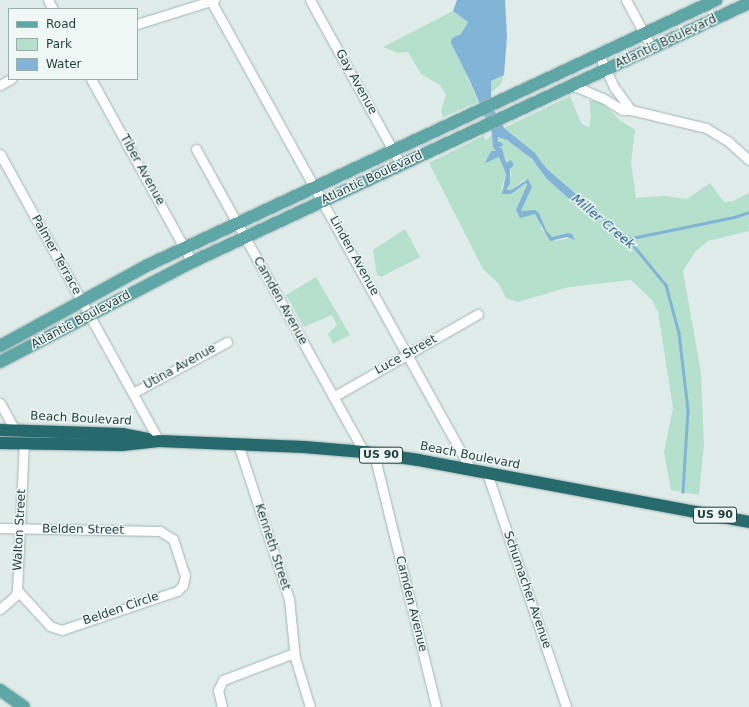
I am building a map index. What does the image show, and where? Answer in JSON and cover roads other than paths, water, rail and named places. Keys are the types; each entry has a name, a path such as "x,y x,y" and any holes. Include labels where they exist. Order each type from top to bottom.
{"highway":[{"name":"Beach Boulevard","path":"0,430 122,434 159,441"},
{"name":"Beach Boulevard","path":"0,443 122,445 159,441 238,444 369,453 471,470 749,522"}],"main road":[{"name":"Atlantic Boulevard","path":"0,346 81,300 185,248 716,0"},
{"name":"Atlantic Boulevard","path":"0,362 192,262 749,3"},
{"path":"15,430 24,443"},
{"path":"1,693 24,707"}],"street":[{"path":"138,24 213,0"},
{"name":"Linden Avenue","path":"213,0 471,470"},
{"name":"Gay Avenue","path":"310,0 401,165"},
{"path":"626,0 652,48"},
{"path":"599,55 621,97 631,110"},
{"path":"0,85 10,80"},
{"name":"Tiber Avenue","path":"92,80 192,262"},
{"path":"572,85 603,98 622,110 631,110 706,128 729,142 749,160"},
{"name":"Camden Avenue","path":"196,149 333,396 369,453 436,707"},
{"name":"Palmer Terrace","path":"0,154 159,441"},
{"name":"Luce Street","path":"333,396 478,314"},
{"name":"Utina Avenue","path":"133,393 227,342"},
{"path":"0,404 15,430"},
{"name":"Walton Street","path":"17,590 24,443"},
{"name":"Kenneth Street","path":"238,444 289,599 294,653 310,707"},
{"name":"Schumacher Avenue","path":"487,473 566,707"},
{"name":"Belden Street","path":"0,528 166,532"},
{"name":"Belden Circle","path":"17,590 50,626 62,630 177,590 183,585 185,575 173,539 166,532"},
{"path":"0,609 15,596 17,590"},
{"path":"222,707 218,696 220,684 228,676 294,653"}],"water":[{"path":"457,0 505,0 507,37 504,75 491,81 491,96 495,112 504,128 535,153 546,168 586,203 598,210 592,215 583,211 547,179 532,159 507,140 498,137 498,142 501,142 503,145 499,148 502,148 506,163 511,160 514,165 510,169 510,184 506,189 511,190 528,179 532,187 521,211 535,210 539,213 546,230 552,237 568,233 572,234 575,240 567,237 550,241 535,214 520,218 516,210 527,185 526,183 511,194 502,194 506,174 499,157 485,163 491,151 496,151 493,147 492,133 470,81 451,43 452,38 461,34 468,22 453,11"}],"waterway":[{"name":"Miller Creek","path":"595,212 629,240 666,285 679,333 688,410 683,492"},
{"path":"627,239 734,217 749,212"}]}
